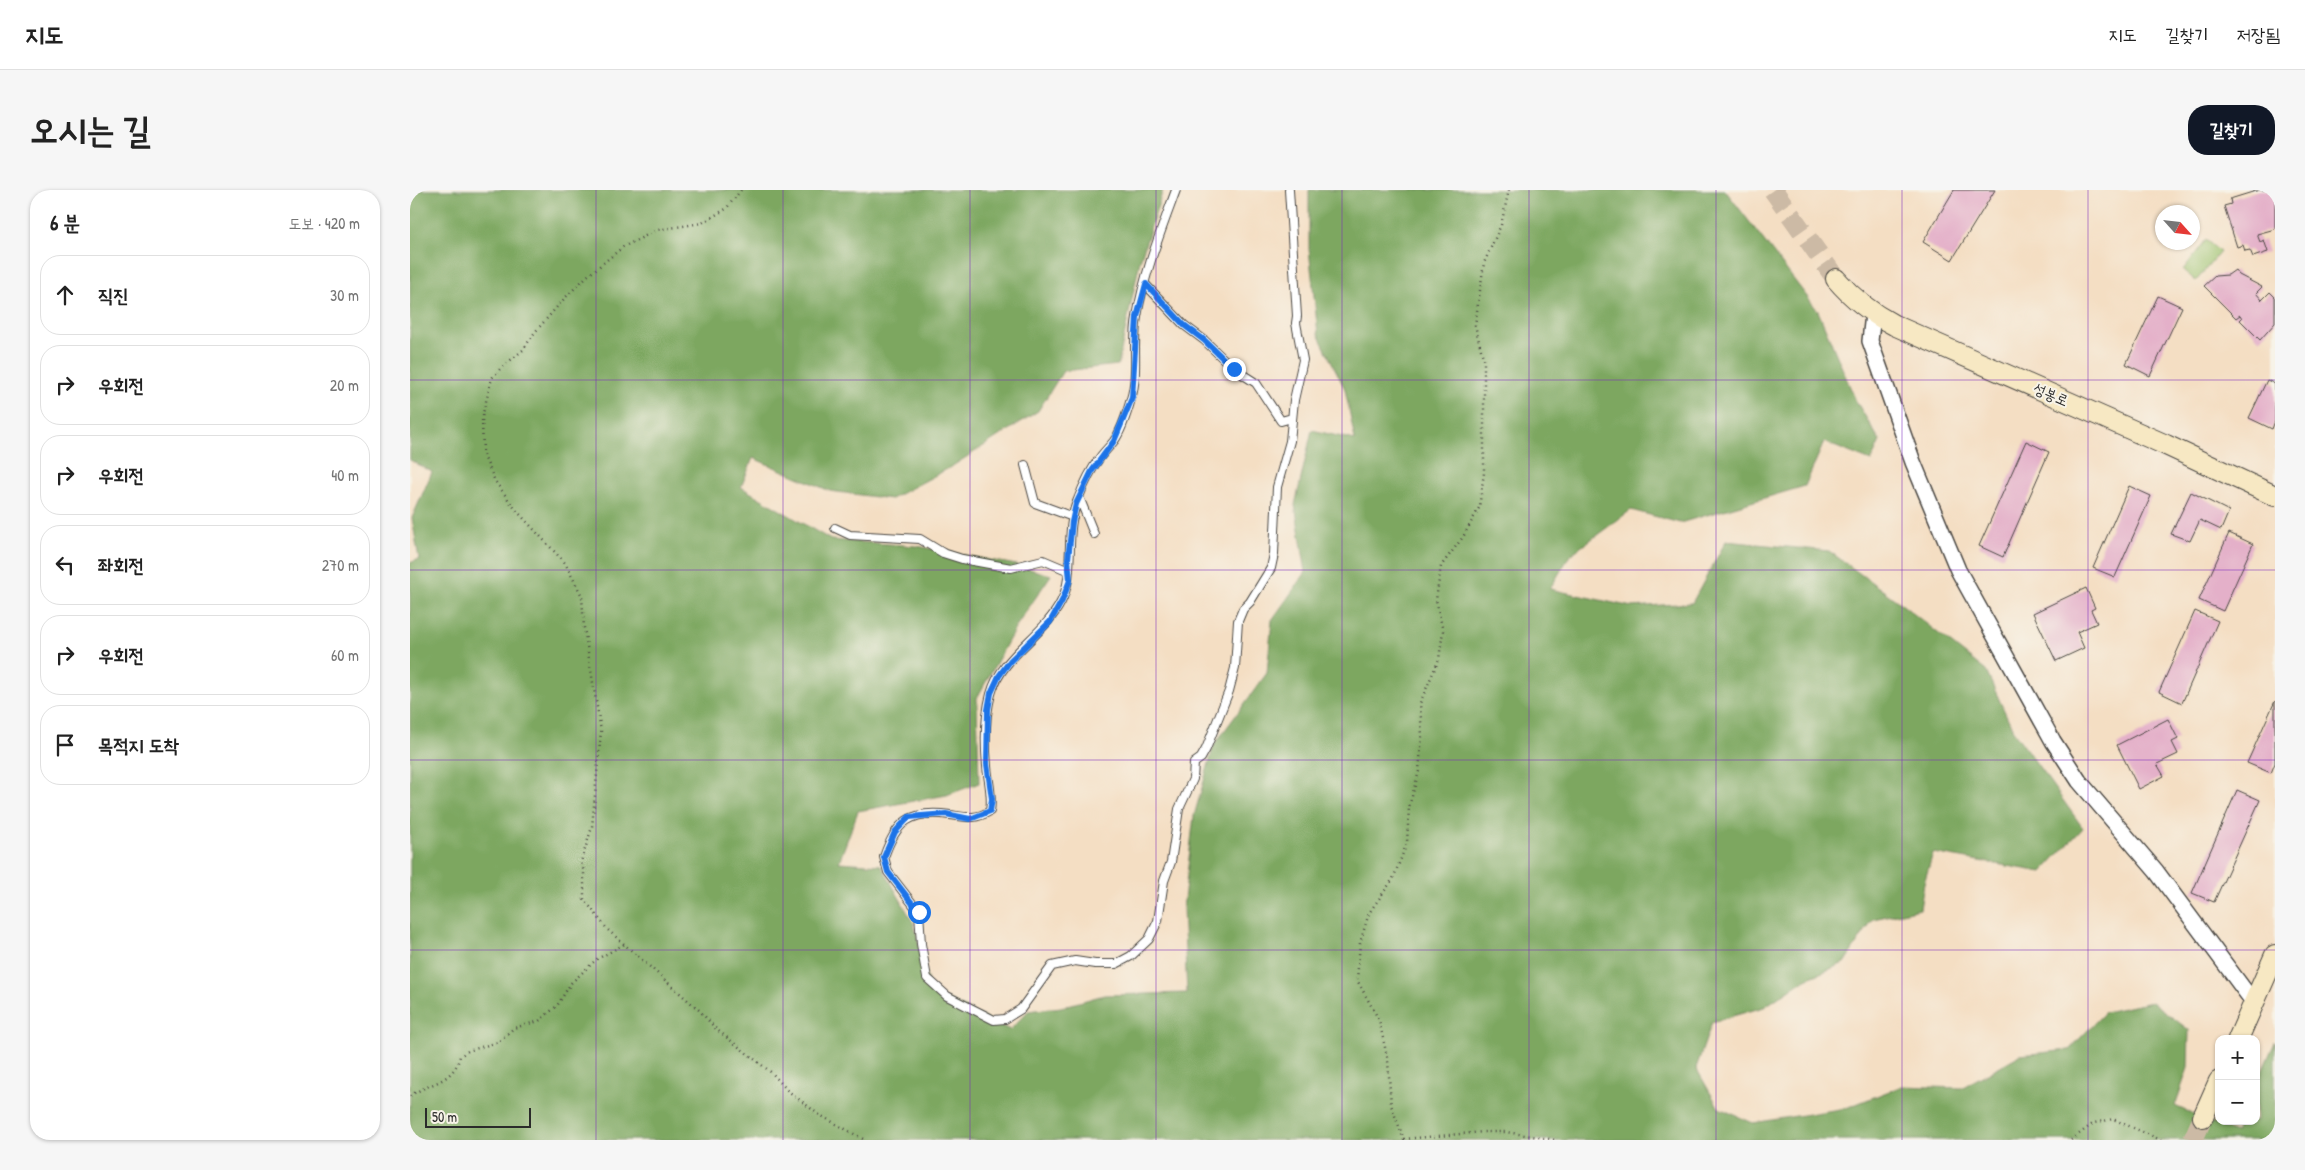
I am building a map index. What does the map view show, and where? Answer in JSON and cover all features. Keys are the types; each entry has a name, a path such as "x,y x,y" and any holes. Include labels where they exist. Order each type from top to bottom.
{"street":[{"name":"성봉로","path":"1836,279 1849,294 1874,314 1930,342 2166,444 2275,496"},
{"path":"1874,314 1870,340 1934,514 1958,570 2009,665 2052,741 2079,781 2156,871 2254,1003"},
{"path":"2240,1035 2275,955"},
{"path":"2203,1117 2215,1090"}],"lane":[{"path":"1176,190 1152,259 1137,317 1132,398 1114,441 1092,471 1079,497 1073,517 1070,580 1062,601 1050,622 1010,661 999,676 991,693 988,710 987,764 992,799 990,811 970,819 946,814 909,817 895,832 884,857 888,872 919,912 921,944 927,978 947,996 994,1020 1005,1019 1021,1009 1052,966 1075,961 1095,964 1116,964 1131,956 1154,932 1159,916 1164,882 1171,862 1179,809 1193,779 1194,763 1201,758 1213,735 1231,684 1235,668 1238,621 1243,609 1250,602 1270,568 1274,554 1277,487 1290,441 1294,400 1303,360 1296,323 1289,190"},
{"path":"1146,284 1184,325 1204,340 1234,369 1256,384 1281,421 1292,418"},
{"path":"1025,464 1035,503 1073,517"},
{"path":"1079,497 1094,534"},
{"path":"835,528 850,535 920,539 943,553 972,561 1011,568 1043,560 1069,571"}],"path":[{"path":"741,190 726,209 702,223 657,230 623,247 586,277 535,332 523,350 492,378 482,417 483,454 495,481 516,510 565,563 582,596 584,628 601,731 592,827 581,862 584,872 584,899 608,930 699,1010 716,1029 772,1074 787,1090 818,1114 865,1140"},
{"path":"1509,190 1501,225 1484,263 1475,325 1484,362 1484,473 1478,508 1463,537 1441,566 1436,600 1443,631 1439,659 1420,703 1422,736 1419,771 1408,808 1407,842 1393,879 1369,913 1360,943 1357,980 1379,1020 1388,1061 1391,1105 1404,1139 1483,1132 1506,1132 1557,1140"},
{"path":"410,1096 442,1081 457,1066 460,1056 468,1050 498,1042 514,1028 539,1021 557,1006 571,983 597,960 625,944"},
{"path":"2071,1140 2094,1123 2112,1119 2161,1140"}],"green space":[{"path":"410,190 1163,190 1140,261 1118,365 1063,371 1038,411 951,467 891,499 830,491 753,458 741,487 831,540 917,546 1016,565 1051,575 1017,625 977,698 979,783 947,795 858,811 839,862 881,865 914,924 930,991 1010,1030 1028,1011 1061,1007 1104,995 1187,993 1183,908 1194,816 1214,745 1267,673 1272,620 1306,572 1295,505 1312,430 1355,440 1345,389 1318,334 1309,249 1309,190 1725,190 1818,311 1856,401 1880,441 1871,461 1824,442 1805,486 1680,523 1631,510 1570,555 1550,589 1632,607 1692,603 1726,541 1829,551 1900,603 1986,671 2014,732 2083,828 2042,872 1933,853 1924,883 1920,909 1873,919 1844,963 1804,980 1764,1007 1712,1022 1696,1068 1719,1108 1753,1123 1846,1108 1902,1086 1961,1088 2020,1055 2069,1050 2105,1012 2152,1002 2189,1030 2188,1068 2175,1106 2235,1133 2238,1125 2260,1125 2260,1076 2275,1042 2275,1140 410,1140 410,563 419,559 412,518 432,472 410,460"},
{"path":"2206,240 2220,252 2196,281 2183,270"}],"building":[{"path":"1954,190 1995,190 1952,260 1923,242"},
{"path":"2259,190 2272,190 2273,194 2275,193 2275,229 2257,234 2260,242 2264,240 2268,252 2253,257 2250,250 2245,251 2243,245 2237,247 2224,206 2231,204 2230,199"},
{"path":"2235,270 2239,275 2262,287 2256,293 2262,300 2270,292 2275,297 2275,323 2260,340 2240,320 2242,318 2240,315 2236,318 2204,286 2215,276 2228,275"},
{"path":"2158,296 2182,307 2150,376 2126,364"},
{"path":"2267,380 2275,384 2275,421 2272,429 2249,418"},
{"path":"2026,441 2049,452 2003,557 1979,546"},
{"path":"2129,486 2151,496 2115,577 2093,568"},
{"path":"2191,492 2229,511 2221,530 2200,520 2190,541 2171,534"},
{"path":"2229,533 2253,544 2223,611 2199,600"},
{"path":"2086,588 2095,608 2091,610 2097,623 2077,632 2084,648 2056,661 2033,613"},
{"path":"2195,611 2218,621 2182,703 2159,692"},
{"path":"2275,701 2275,763 2271,773 2247,763"},
{"path":"2168,719 2178,739 2172,742 2178,754 2157,764 2164,776 2139,789 2117,745"},
{"path":"2237,790 2260,800 2214,902 2192,893"}],"tunnel":[{"path":"1773,190 1836,279"},
{"path":"2193,1140 2203,1117"}],"route":[{"path":"919,912 888,872 884,857 887,847 895,832 909,817 946,814 970,819 990,811 992,799 987,764 988,710 991,693 999,676 1010,661 1050,622 1062,601 1070,580 1068,559 1076,504 1083,487 1101,456 1114,441 1132,398 1137,317 1146,284 1184,325 1204,340 1234,369"}]}
